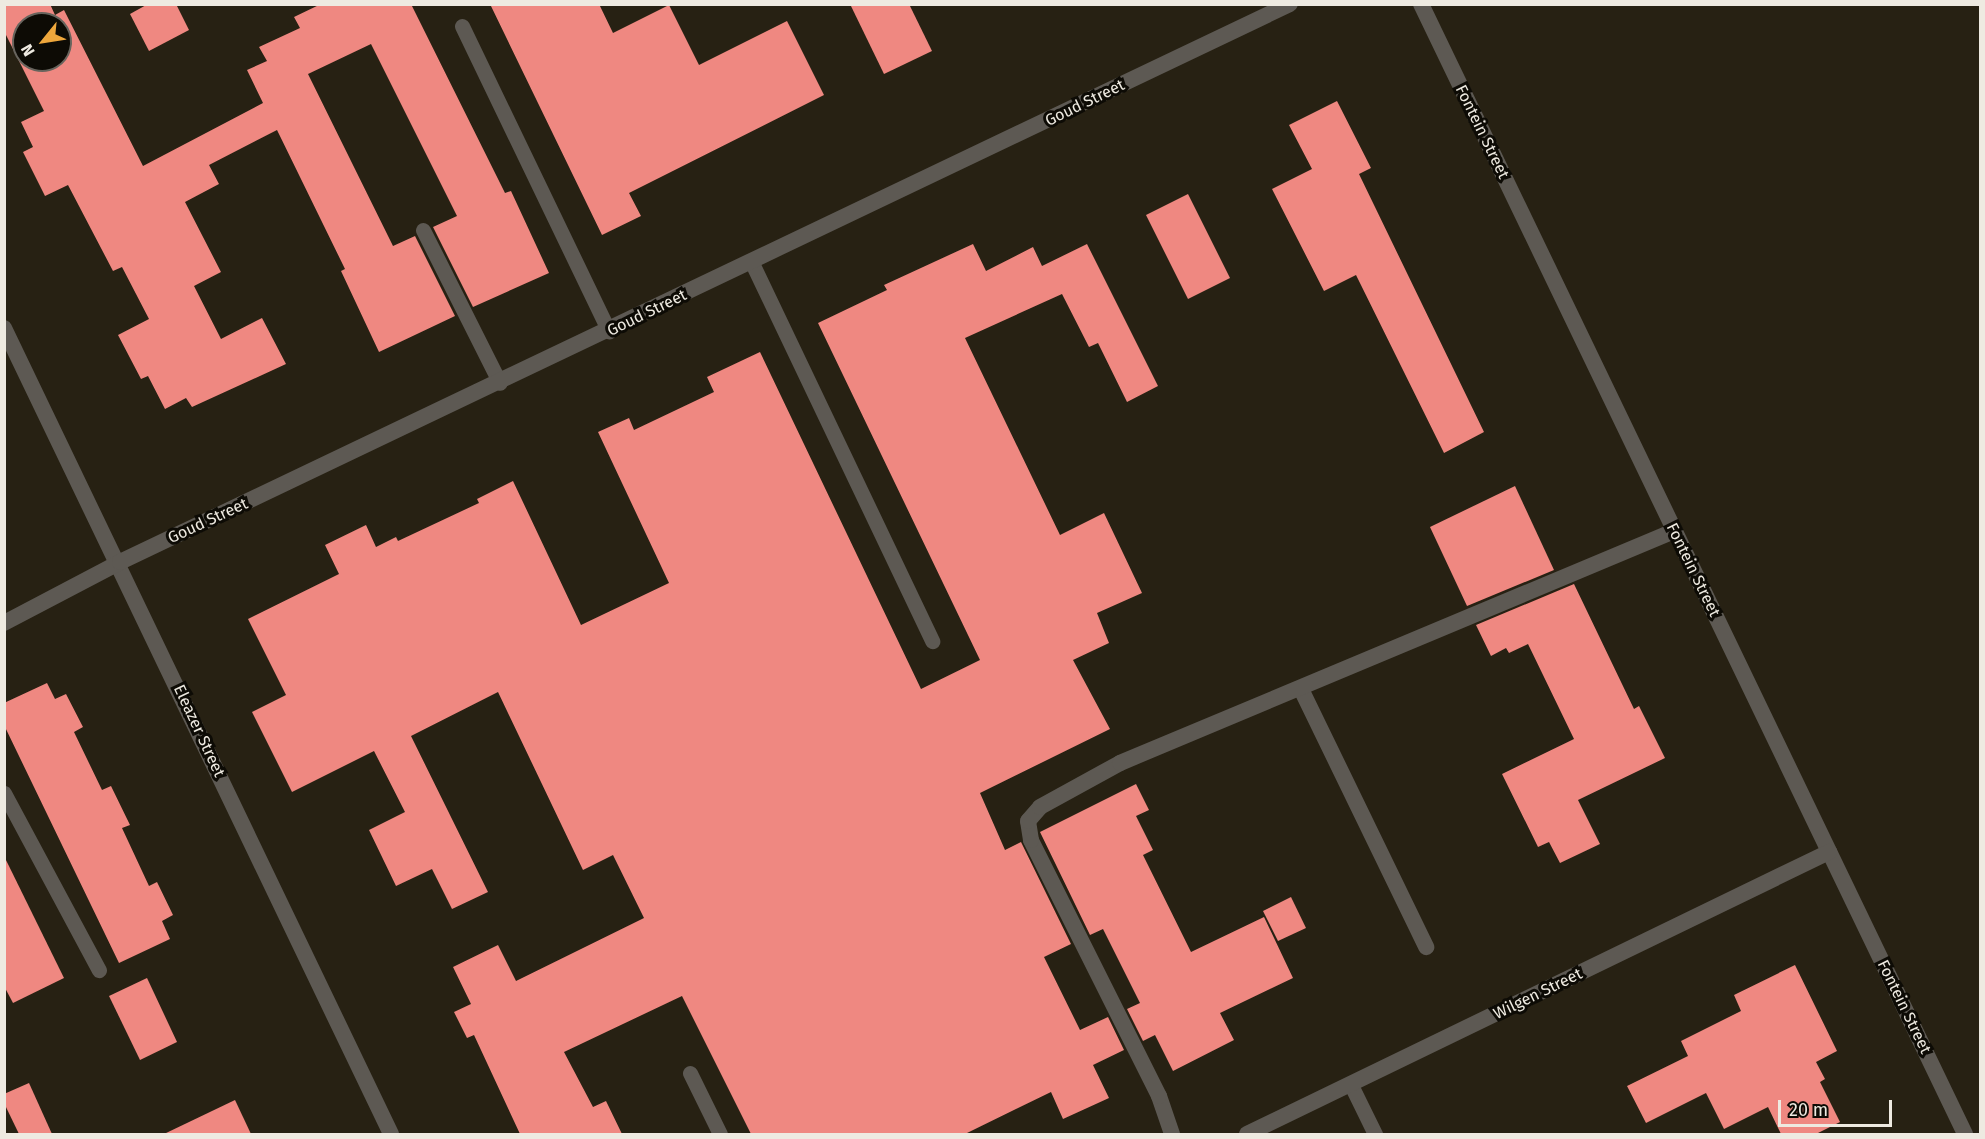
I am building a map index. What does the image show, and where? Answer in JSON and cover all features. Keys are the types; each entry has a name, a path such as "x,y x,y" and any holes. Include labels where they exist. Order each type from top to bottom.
{"street":[{"name":"Goud Street","path":"4,623 120,562 752,263 1290,4"},
{"name":"Fontein Street","path":"1421,4 1965,1134"},
{"name":"Eleazer Street","path":"4,328 120,562 391,1134"},
{"path":"1172,1134 1159,1096 1031,840 1028,821 1040,807 1120,763 1674,531"},
{"path":"1301,689 1426,947"},
{"name":"Wilgen Street","path":"1247,1134 1829,852"}],"lane":[{"path":"462,26 609,331"},
{"path":"423,230 500,383"},
{"path":"752,263 932,641"},
{"path":"4,794 99,970"},
{"path":"690,1073 720,1134"},
{"path":"1351,1085 1375,1134"}],"building":[{"path":"4,4 50,4 54,12 12,12 12,47 4,31"},
{"path":"148,4 176,4 189,30 149,51 130,14"},
{"path":"321,4 411,4 505,193 511,191 549,273 473,307 433,227 457,216 371,44 308,74 393,246 415,236 455,316 379,352 341,271 345,269 277,130 209,165 219,184 185,202 221,272 194,286 221,339 262,318 286,364 192,407 186,398 165,409 148,376 141,379 118,335 149,319 122,267 113,271 68,185 45,196 23,152 33,147 21,122 44,111 24,72 72,72 72,26 143,166 263,103 247,70 267,61 259,47 300,28 294,17"},
{"path":"490,4 599,4 613,33 669,5 699,65 787,21 824,95 629,193 641,216 602,235"},
{"path":"850,4 909,4 932,51 884,74"},
{"path":"1337,101 1371,168 1359,174 1484,432 1444,453 1356,275 1324,291 1272,189 1312,169 1289,125"},
{"path":"1188,194 1230,278 1188,299 1146,215"},
{"path":"973,244 986,271 1033,247 1042,266 1087,244 1158,386 1127,402 1098,343 1089,347 1062,294 965,338 1060,535 1104,513 1142,593 1097,613 1109,643 1073,660 1110,729 980,793 1005,850 1021,842 1071,944 1044,957 1080,1030 1108,1017 1124,1050 1093,1065 1109,1098 1063,1119 1051,1092 965,1134 751,1134 682,996 564,1052 593,1107 606,1101 622,1134 520,1134 474,1035 467,1038 454,1012 471,1004 453,967 498,945 516,981 644,918 613,855 583,870 498,692 411,736 488,892 452,909 432,869 396,886 369,830 405,812 374,751 292,792 252,712 286,695 248,619 339,574 325,545 366,525 376,547 396,537 398,541 479,503 477,499 513,481 581,625 669,583 598,432 629,418 634,430 714,392 707,377 760,352 921,689 980,660 818,323 887,290 884,285"},
{"path":"1515,486 1554,570 1467,606 1430,527"},
{"path":"1574,584 1634,709 1639,706 1665,758 1578,800 1600,844 1560,863 1549,842 1538,847 1502,774 1574,739 1528,644 1509,653 1506,648 1491,656 1476,625"},
{"path":"47,683 55,699 66,694 83,727 74,732 102,790 111,786 130,825 122,828 149,886 157,882 173,915 162,921 170,939 119,963 4,725 4,703"},
{"path":"1136,784 1149,810 1136,816 1153,850 1143,855 1191,952 1264,917 1293,978 1220,1013 1234,1040 1173,1071 1155,1035 1143,1041 1127,1009 1140,1003 1103,929 1090,935 1040,832"},
{"path":"4,856 64,978 13,1003 4,986"},
{"path":"1291,897 1306,928 1278,941 1263,911"},
{"path":"1795,965 1837,1051 1816,1062 1825,1079 1820,1082 1840,1122 1816,1134 1781,1134 1768,1107 1724,1129 1706,1093 1646,1123 1627,1086 1688,1056 1681,1041 1741,1011 1734,995"},
{"path":"147,978 177,1042 140,1060 109,996"},
{"path":"29,1083 52,1134 19,1134 4,1103 4,1094"},
{"path":"235,1100 251,1134 164,1134"}]}
